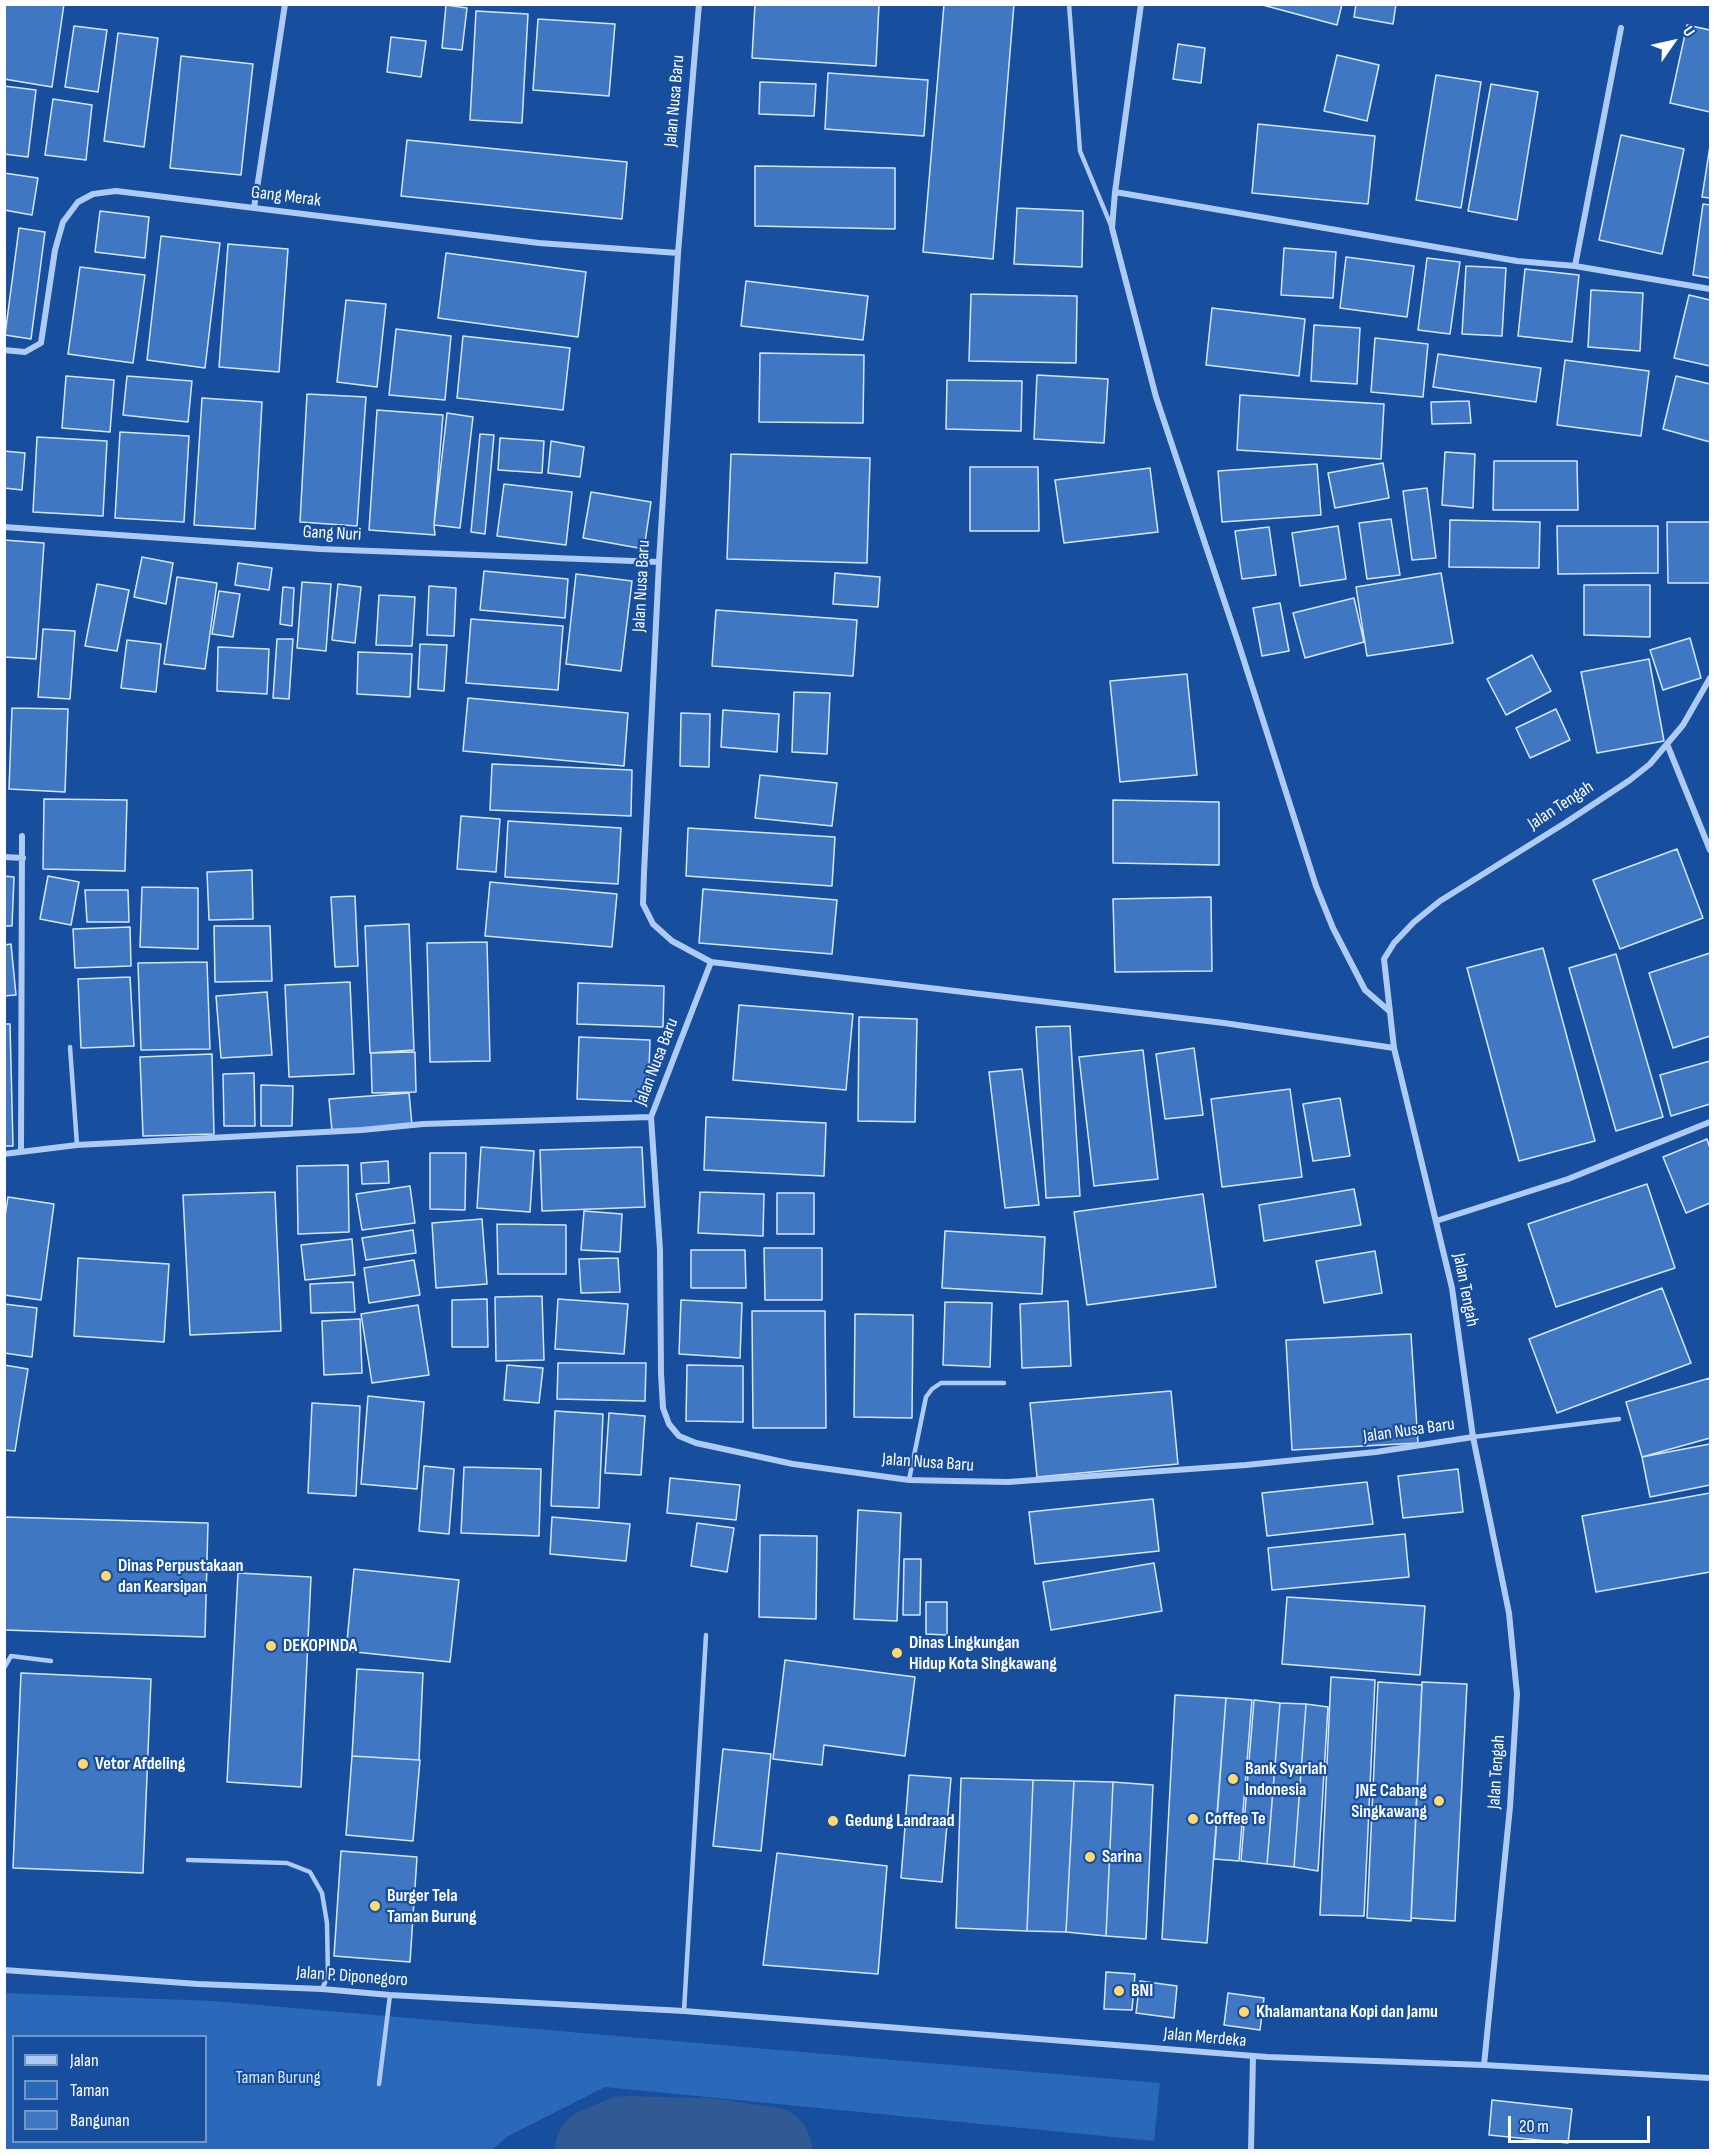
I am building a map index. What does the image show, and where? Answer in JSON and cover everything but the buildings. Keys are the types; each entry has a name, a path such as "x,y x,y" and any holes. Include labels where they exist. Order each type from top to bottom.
{"street":[{"path":"254,208 285,4"},
{"name":"Jalan Nusa Baru","path":"699,4 678,253 658,562 644,904 653,924 672,941 711,962 651,1117 660,1250 663,1408 669,1425 679,1436 696,1443 793,1464 909,1480 1008,1482 1246,1465 1376,1452 1473,1437"},
{"path":"1142,4 1115,192 1112,228 1156,397 1316,886 1337,937 1365,990 1388,1010"},
{"path":"1575,266 1621,28"},
{"name":"Gang Merak","path":"4,350 25,352 41,343 55,250 63,222 78,202 93,194 116,191 539,243 678,253"},
{"path":"1115,192 1517,261 1575,266 1710,289"},
{"name":"Gang Nuri","path":"4,527 320,549 658,562"},
{"name":"Jalan Tengah","path":"1485,2065 1510,1807 1517,1694 1509,1613 1473,1437 1452,1288 1394,1047 1384,960 1394,943 1414,922 1463,886 1630,780 1650,764 1683,725 1710,678"},
{"path":"1667,744 1710,850"},
{"path":"21,1152 22,836"},
{"path":"4,857 22,858"},
{"path":"711,962 1224,1023 1394,1047"},
{"path":"4,1154 77,1145 362,1130 423,1124 651,1117"},
{"path":"1436,1221 1568,1179 1710,1122"},
{"name":"Jalan P. Diponegoro","path":"4,1970 198,1984 322,1989 390,1995 698,2012"},
{"name":"Jalan Merdeka","path":"698,2012 1253,2056 1485,2065 1710,2078"},
{"path":"1251,2151 1253,2056"}],"lane":[{"path":"1069,4 1080,151 1112,228"},
{"path":"70,1047 77,1145"},
{"path":"909,1480 926,1397 932,1389 941,1383 1004,1383"},
{"path":"1473,1437 1619,1419"},
{"path":"684,2011 706,1635"},
{"path":"4,1668 11,1656 51,1661"},
{"path":"188,1860 287,1863 310,1872 322,1893 327,1923 328,1976 322,1989"},
{"path":"379,2084 390,1995"}],"green space":[{"name":"Taman Burung","path":"5,1993 213,2001 1160,2083 1154,2141 605,2087 508,2136 492,2150 5,2150"}],"waterway":[{"path":"598,2150 624,2139 708,2141 769,2150"}],"place":[{"name":"Dinas Perpustakaan dan Kearsipan","path":"106,1576"},
{"name":"DEKOPINDA","path":"271,1646"},
{"name":"Dinas Lingkungan Hidup Kota Singkawang","path":"897,1653"},
{"name":"Vetor Afdeling","path":"83,1764"},
{"name":"Bank Syariah Indonesia","path":"1233,1779"},
{"name":"JNE Cabang Singkawang","path":"1439,1801"},
{"name":"Coffee Te","path":"1193,1819"},
{"name":"Gedung Landraad","path":"833,1821"},
{"name":"Sarina","path":"1090,1857"},
{"name":"Burger Tela Taman Burung","path":"375,1906"},
{"name":"BNI","path":"1119,1991"},
{"name":"Khalamantana Kopi dan Jamu","path":"1244,2012"}]}
